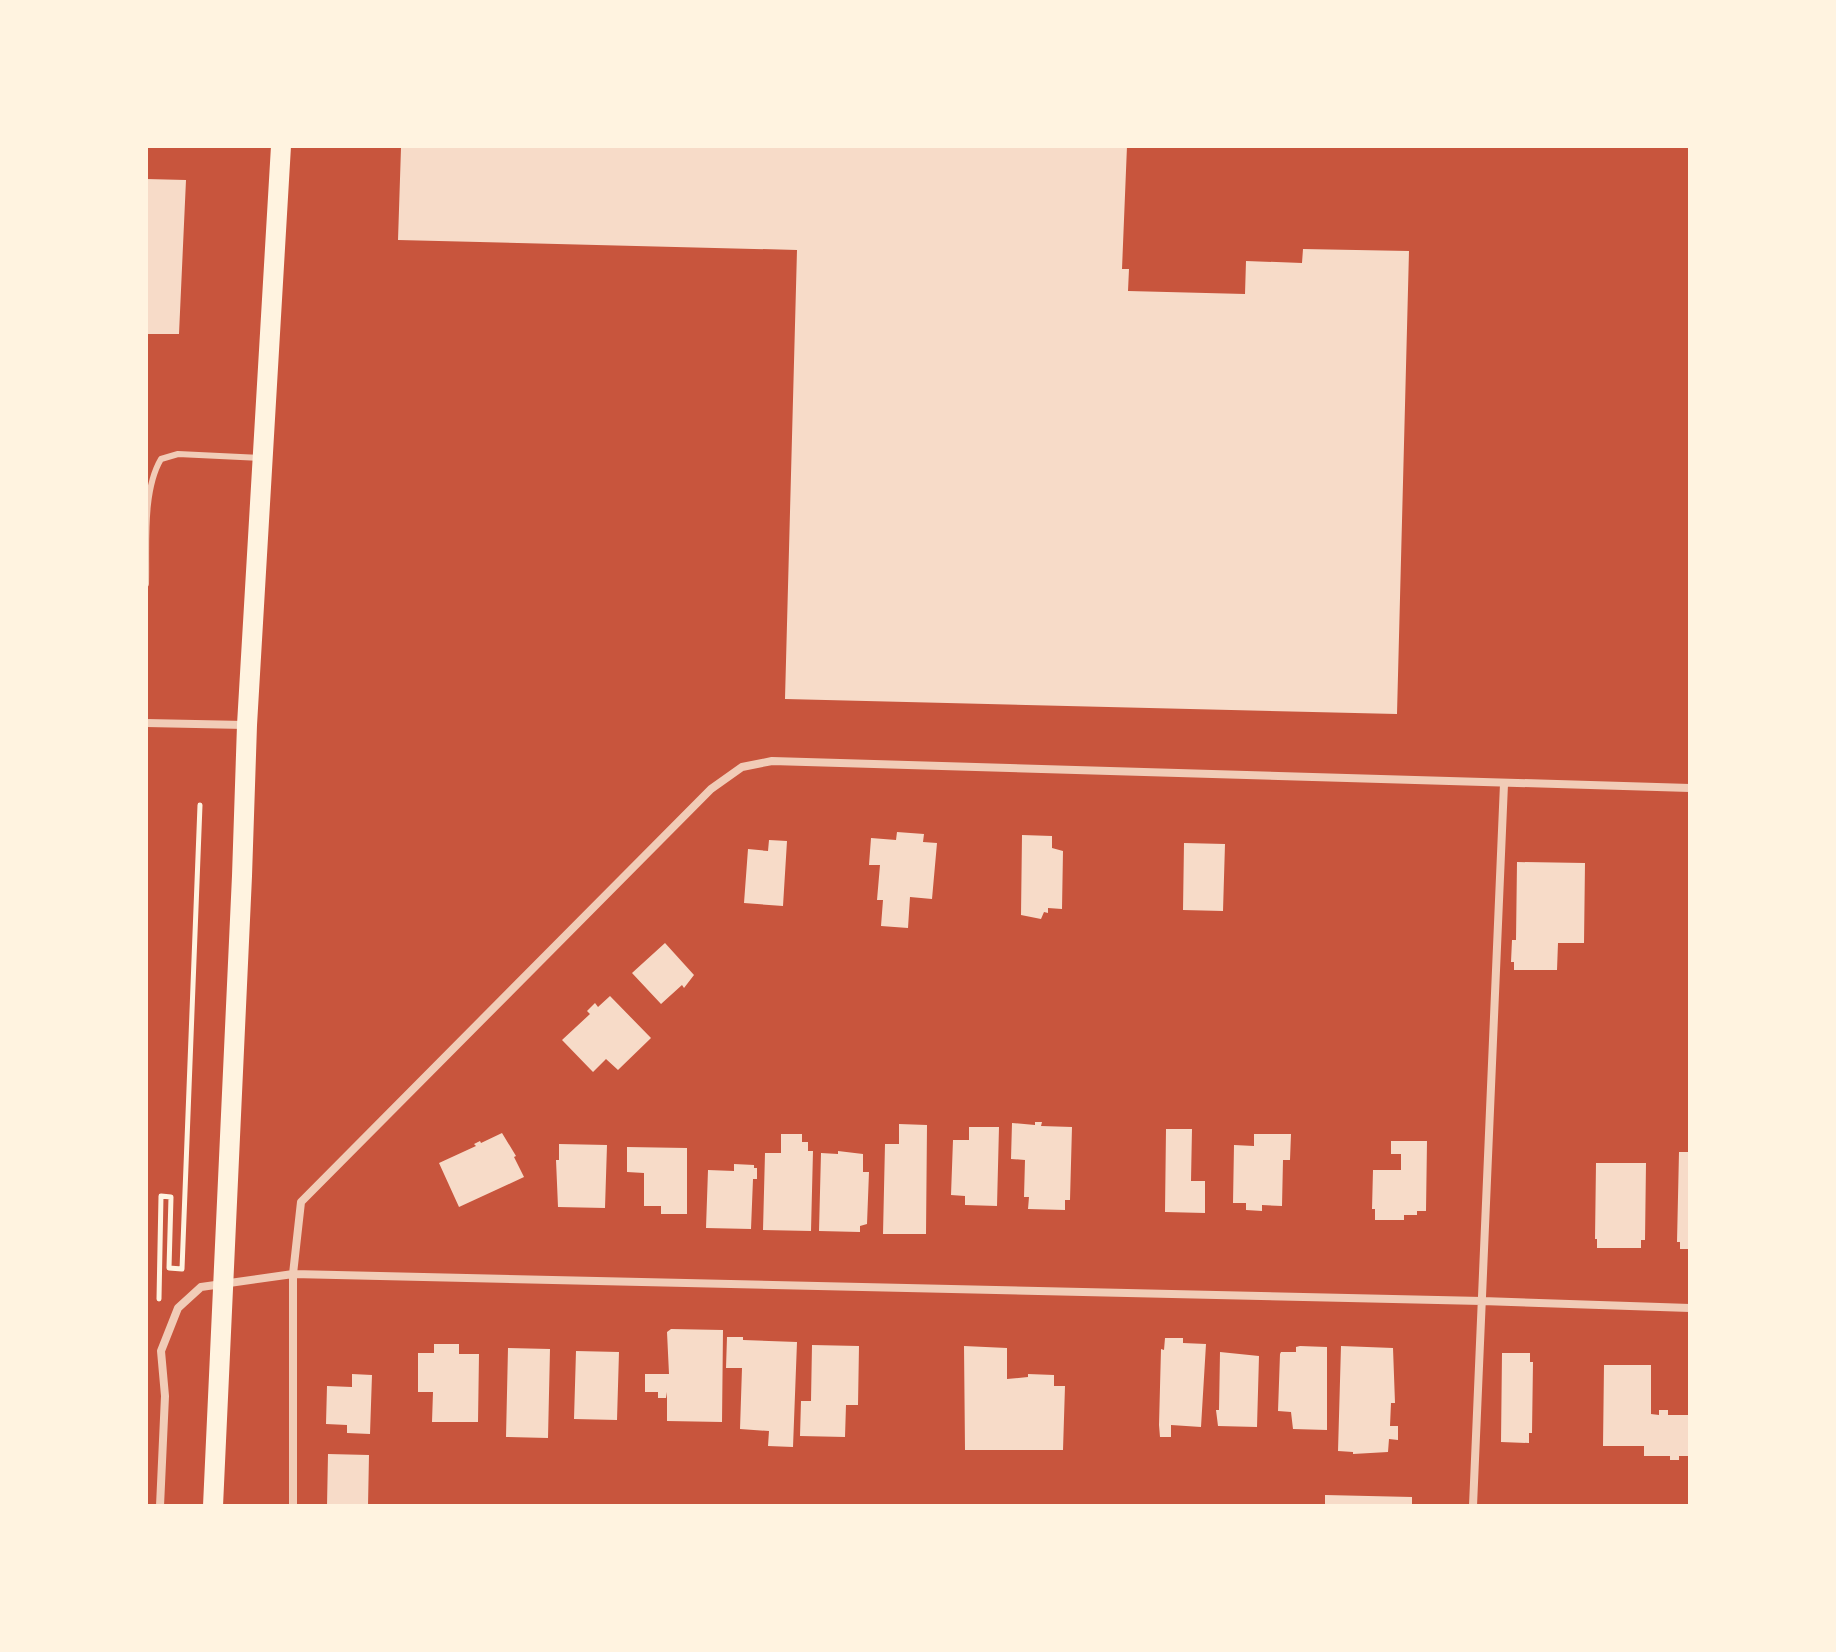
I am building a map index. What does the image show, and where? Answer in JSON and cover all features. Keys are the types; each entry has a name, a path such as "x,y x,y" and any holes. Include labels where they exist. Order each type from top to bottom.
{"main road":[{"path":"213,1506 247,725 281,146"}],"street":[{"path":"146,723 247,725"},
{"path":"293,1506 293,1274 301,1202 711,789 742,767 772,761 1690,788"},
{"path":"1473,1506 1504,784"},
{"path":"160,1506 165,1396 161,1351 178,1308 201,1287 293,1274 1690,1308"}],"lane":[{"path":"146,584 150,492 154,471 161,459 178,454 262,458"}],"path":[{"path":"172,1323 158,1309 161,1196 171,1197 169,1268 182,1269 200,805"}],"building":[{"path":"1127,146 1122,269 1129,269 1128,291 1245,294 1246,261 1302,263 1303,249 1409,251 1397,714 785,699 797,250 398,240 401,148"},
{"path":"146,179 186,180 179,334 146,334"},
{"path":"897,832 924,834 923,842 937,843 932,899 910,897 908,928 881,926 883,900 877,900 880,865 869,865 871,838 896,840"},
{"path":"1022,835 1052,836 1052,848 1063,851 1062,909 1048,908 1048,913 1044,912 1041,919 1021,915"},
{"path":"769,840 787,841 783,906 744,903 748,849 768,851"},
{"path":"1184,843 1225,844 1223,911 1183,910"},
{"path":"1517,862 1585,863 1584,943 1558,943 1557,970 1514,970 1514,962 1511,962 1512,940 1516,940"},
{"path":"665,943 694,975 684,988 682,985 661,1004 632,973"},
{"path":"610,996 651,1038 618,1070 606,1059 593,1072 562,1040 590,1014 587,1011 595,1003 598,1007"},
{"path":"1035,1122 1042,1122 1041,1126 1072,1127 1070,1200 1065,1200 1065,1210 1028,1209 1029,1197 1024,1197 1025,1160 1011,1159 1012,1123 1035,1125"},
{"path":"899,1124 927,1125 926,1234 883,1234 885,1144 899,1144"},
{"path":"969,1127 999,1127 997,1206 965,1205 965,1196 951,1195 953,1140 969,1140"},
{"path":"1166,1129 1192,1129 1191,1181 1205,1181 1205,1213 1165,1212"},
{"path":"502,1133 524,1177 459,1207 439,1163"},
{"path":"781,1134 802,1134 802,1142 808,1142 808,1151 813,1151 811,1231 763,1230 765,1153 781,1153"},
{"path":"1254,1134 1291,1134 1290,1160 1283,1160 1282,1206 1262,1205 1262,1211 1246,1210 1246,1203 1233,1203 1234,1145 1254,1146"},
{"path":"1391,1141 1427,1141 1426,1211 1404,1215 1404,1220 1375,1220 1375,1209 1372,1209 1373,1170 1401,1170 1401,1154 1391,1154"},
{"path":"559,1144 607,1145 605,1208 558,1207 556,1160 559,1160"},
{"path":"627,1147 687,1148 687,1214 661,1214 661,1206 644,1206 644,1173 627,1172"},
{"path":"838,1151 863,1154 863,1172 869,1172 867,1224 860,1226 860,1232 819,1231 821,1153 838,1154"},
{"path":"1679,1152 1690,1152 1690,1249 1680,1249 1680,1242 1677,1242"},
{"path":"1596,1163 1646,1163 1645,1240 1641,1240 1641,1248 1597,1248"},
{"path":"734,1164 754,1165 757,1168 757,1179 753,1179 751,1229 706,1228 708,1170 734,1171"},
{"path":"671,1329 723,1330 722,1422 667,1421 667,1392 666,1398 658,1398 658,1392 645,1392 645,1374 669,1374 667,1332"},
{"path":"727,1337 797,1342 793,1447 768,1446 769,1431 740,1429 742,1368 726,1368"},
{"path":"1165,1338 1183,1338 1183,1343 1206,1344 1201,1427 1171,1425 1171,1437 1160,1437 1159,1425 1161,1349 1164,1350"},
{"path":"434,1344 459,1344 459,1354 479,1354 478,1422 432,1422 433,1392 418,1392 418,1353 434,1353"},
{"path":"812,1345 859,1346 858,1405 846,1405 845,1437 800,1436 801,1401 811,1401"},
{"path":"964,1346 1007,1348 1007,1379 1028,1377 1028,1374 1054,1375 1054,1386 1065,1386 1063,1450 965,1450"},
{"path":"1341,1346 1393,1348 1395,1403 1391,1403 1390,1426 1398,1426 1398,1440 1389,1439 1388,1452 1353,1454 1338,1451"},
{"path":"1296,1347 1327,1347 1327,1430 1293,1429 1291,1412 1278,1411 1280,1354 1296,1352"},
{"path":"508,1348 550,1349 548,1438 506,1437"},
{"path":"576,1351 619,1352 617,1420 574,1419"},
{"path":"1220,1352 1259,1356 1257,1427 1218,1426 1216,1410 1219,1410"},
{"path":"1502,1353 1530,1353 1530,1362 1533,1362 1532,1433 1529,1433 1529,1443 1501,1442"},
{"path":"1604,1365 1651,1365 1651,1414 1659,1415 1659,1410 1668,1410 1668,1415 1690,1415 1690,1456 1670,1460 1670,1456 1644,1456 1644,1446 1603,1446"},
{"path":"352,1374 372,1375 370,1434 347,1433 347,1425 326,1424 327,1386 352,1387"},
{"path":"328,1454 369,1455 368,1506 327,1506"},
{"path":"1325,1495 1412,1497 1412,1506 1325,1506"}]}
